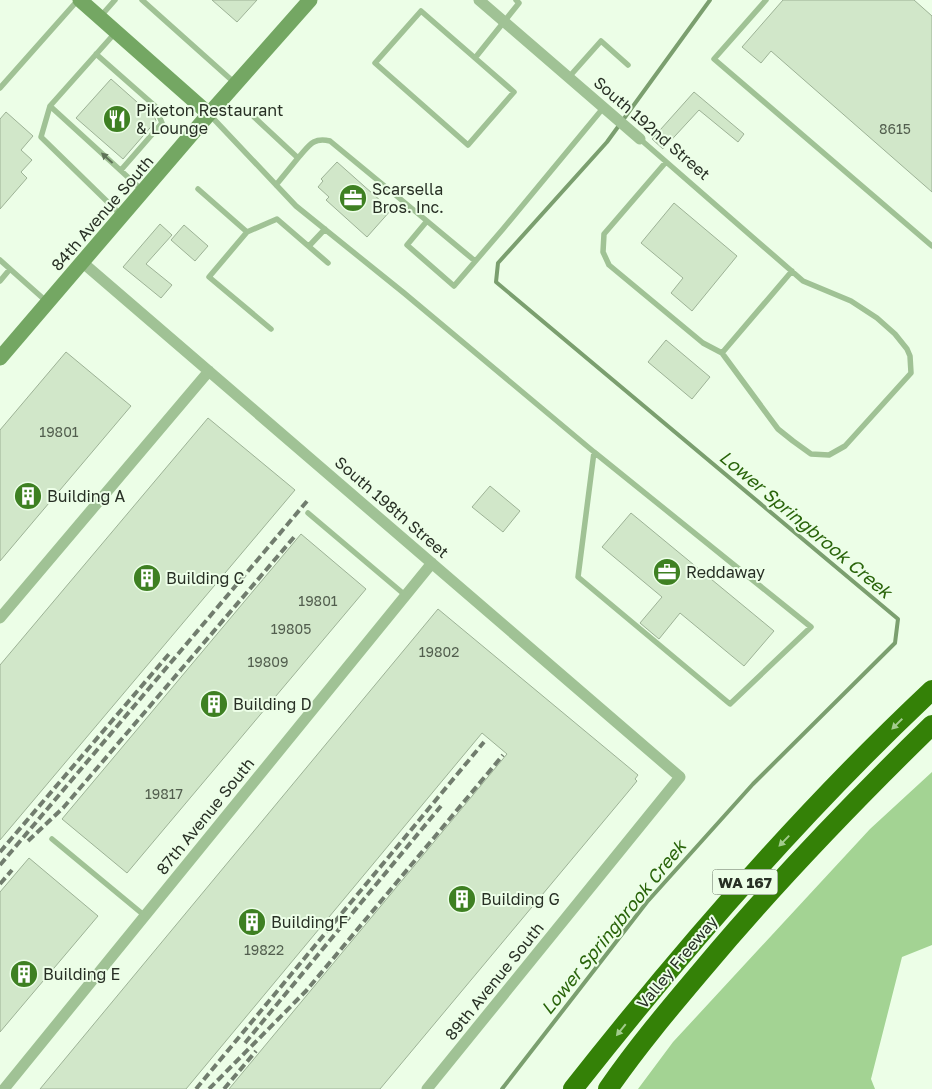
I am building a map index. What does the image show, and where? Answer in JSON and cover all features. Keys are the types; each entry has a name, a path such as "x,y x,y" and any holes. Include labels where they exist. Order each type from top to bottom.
{"highway":[{"name":"Valley Freeway","path":"573,1089 679,958 755,870 857,764 932,690"},
{"path":"608,1089 630,1057 661,1018 751,912 840,815 932,725"},
{"name":"WA 167","path":"614,1089 799,874 932,738"}],"main road":[{"path":"79,0 209,114"},
{"name":"84th Avenue South","path":"0,358 209,114 310,0"}],"street":[{"name":"South 192nd Street","path":"479,0 640,138"},
{"name":"South 198th Street","path":"82,262 680,777"},
{"path":"0,618 209,371"},
{"name":"87th Avenue South","path":"4,1089 432,563"},
{"name":"89th Avenue South","path":"427,1089 680,777"}],"lane":[{"path":"0,88 79,0"},
{"path":"100,17 115,0"},
{"path":"142,0 236,84"},
{"path":"475,58 520,3 516,0"},
{"path":"766,0 714,59 932,246"},
{"path":"421,11 475,58 514,92 468,145 375,63 421,11"},
{"path":"116,31 50,106 41,137 122,216"},
{"path":"569,77 601,41 628,65"},
{"path":"96,54 156,106 162,123 120,170"},
{"path":"50,106 143,191"},
{"path":"427,221 407,245 454,286 607,110"},
{"path":"209,114 296,206 810,627 730,704 578,577 594,452"},
{"path":"254,116 298,158"},
{"name":"South 192nd Street","path":"640,138 803,281 851,301 877,318 895,334 907,349 910,356 911,373 845,446 829,455 811,454 793,442 778,428 722,353"},
{"path":"276,185 315,140 330,141 475,261"},
{"path":"666,162 604,234 603,252 609,265 703,343 722,353 792,271"},
{"path":"198,189 247,232"},
{"path":"271,329 209,277 247,232 277,219 328,263"},
{"path":"309,246 325,229"},
{"path":"0,260 48,302"},
{"path":"0,281 10,269"},
{"path":"308,513 405,595"},
{"path":"52,838 145,916"}],"green space":[{"path":"932,772 932,945 902,957 871,1079 875,1089 638,1089 673,1042 870,829"}],"building":[{"path":"212,0 257,0 237,22"},
{"path":"783,0 914,0 932,16 932,192 771,51 761,63 742,47"},
{"name":"Piketon Restaurant & Lounge","path":"111,79 155,118 156,121 123,159 76,118"},
{"path":"694,92 744,134 738,142 699,110 663,149 652,139"},
{"path":"6,112 33,136 21,150 32,160 21,172 27,178 0,209 0,119"},
{"name":"Scarsella Bros. Inc.","path":"337,162 391,210 367,237 326,200 329,197 318,187 323,181 321,179"},
{"path":"674,203 737,256 692,311 671,293 683,278 641,243"},
{"path":"160,224 172,235 146,264 172,285 161,298 123,267"},
{"path":"184,225 208,246 195,261 171,240"},
{"path":"666,340 710,377 692,399 648,362"},
{"name":"Building A","path":"66,352 131,406 0,561 0,430"},
{"name":"Building C","path":"208,418 295,490 0,840 0,665"},
{"path":"490,486 520,511 503,532 472,507"},
{"name":"Reddaway","path":"631,513 774,631 744,666 680,613 659,639 640,623 662,597 602,547"},
{"name":"Building D","path":"301,534 366,589 127,873 62,819"},
{"path":"438,609 638,775 635,779 637,781 628,792 380,1089 229,1089 507,754 482,733 186,1089 40,1089"},
{"name":"Building E","path":"29,858 98,916 0,1032 0,892"}],"waterway":[{"name":"Lower Springbrook Creek","path":"502,1089 647,902 753,784 895,643 898,619 496,282 498,263 607,142 710,0"}],"railway":[{"path":"0,865 308,500"},
{"path":"28,841 63,808 295,536"},
{"path":"0,852 169,654"},
{"path":"196,1089 484,742"},
{"path":"209,1089 306,991 503,755"},
{"path":"245,1043 441,806"},
{"path":"0,884 12,870"},
{"path":"224,1089 256,1051"}],"place":[{"name":"Piketon Restaurant & Lounge","path":"117,119"},
{"name":"Scarsella Bros. Inc.","path":"353,198"},
{"name":"Building A","path":"28,496"},
{"name":"Reddaway","path":"667,572"},
{"name":"Building C","path":"147,578"},
{"name":"Building D","path":"214,704"},
{"name":"Building G","path":"462,899"},
{"name":"Building F","path":"252,922"},
{"name":"Building E","path":"24,974"}]}
